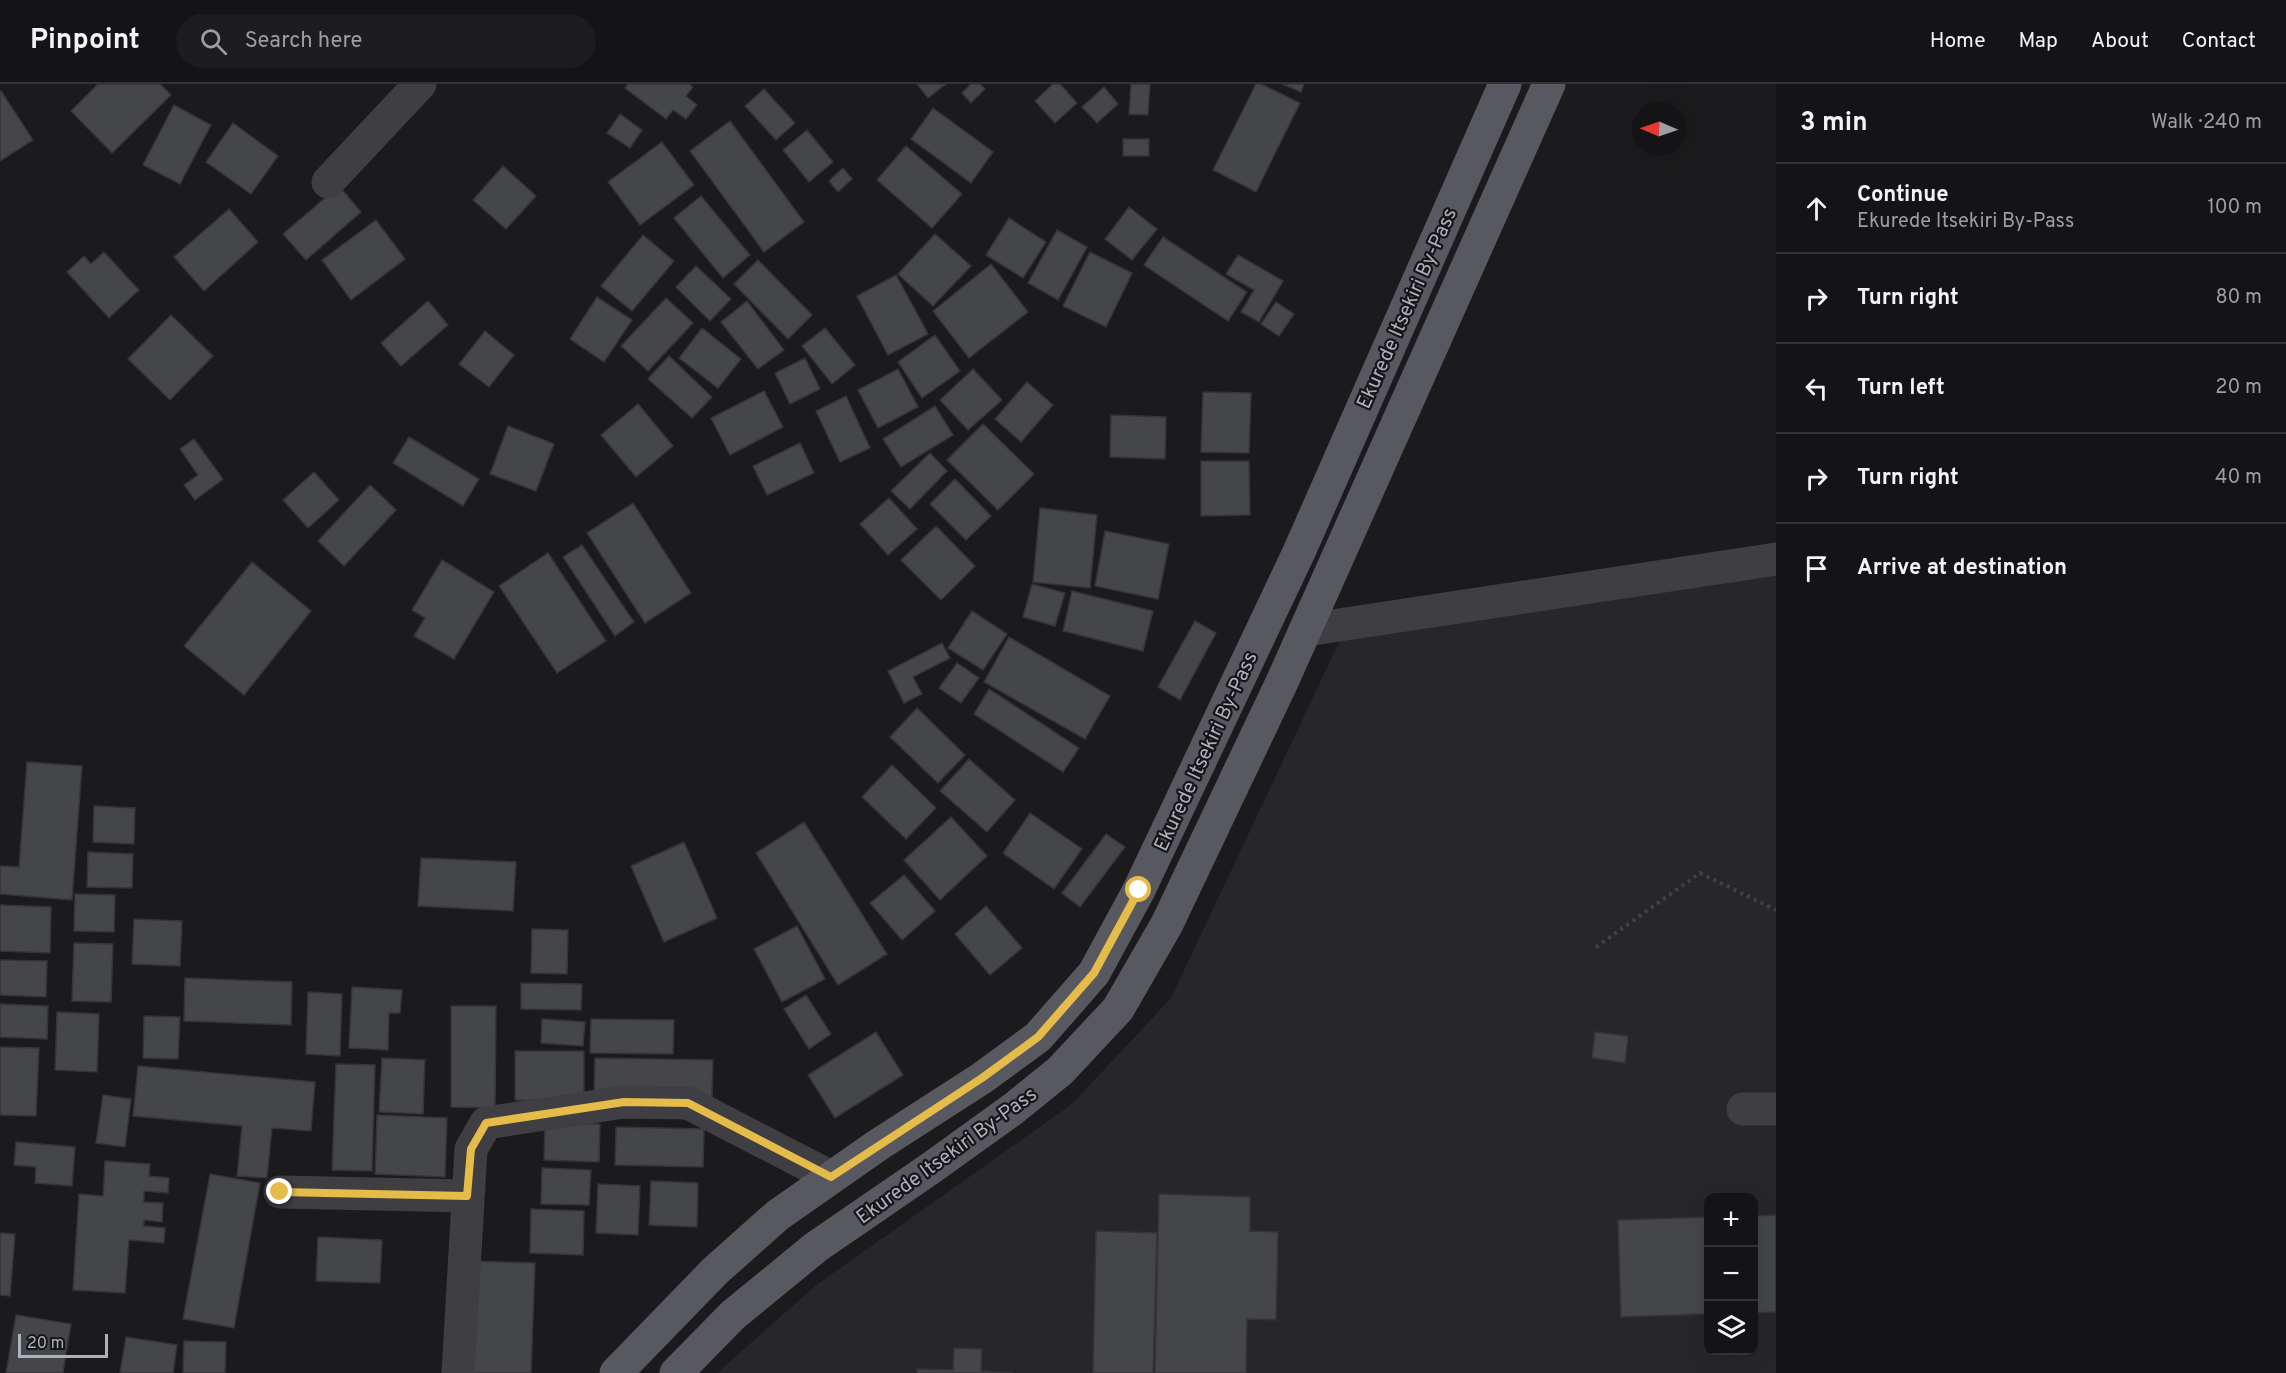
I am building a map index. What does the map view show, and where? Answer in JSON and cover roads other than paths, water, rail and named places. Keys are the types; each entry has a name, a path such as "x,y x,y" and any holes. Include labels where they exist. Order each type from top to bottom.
{"main road":[{"name":"Ekurede Itsekiri By-Pass","path":"616,1373 715,1271 778,1215 831,1177 982,1078 1038,1037 1094,973 1139,890 1299,552 1505,84"},
{"name":"Ekurede Itsekiri By-Pass","path":"676,1373 733,1315 816,1247 1013,1109 1060,1071 1118,1009 1167,924 1306,630 1549,84"}],"street":[{"path":"328,182 420,84"},
{"path":"1306,630 1776,559"},
{"path":"458,1373 471,1149 486,1123 624,1102 688,1103 831,1177"},
{"path":"1743,1110 1776,1109"},
{"path":"280,1192 467,1196"}]}
